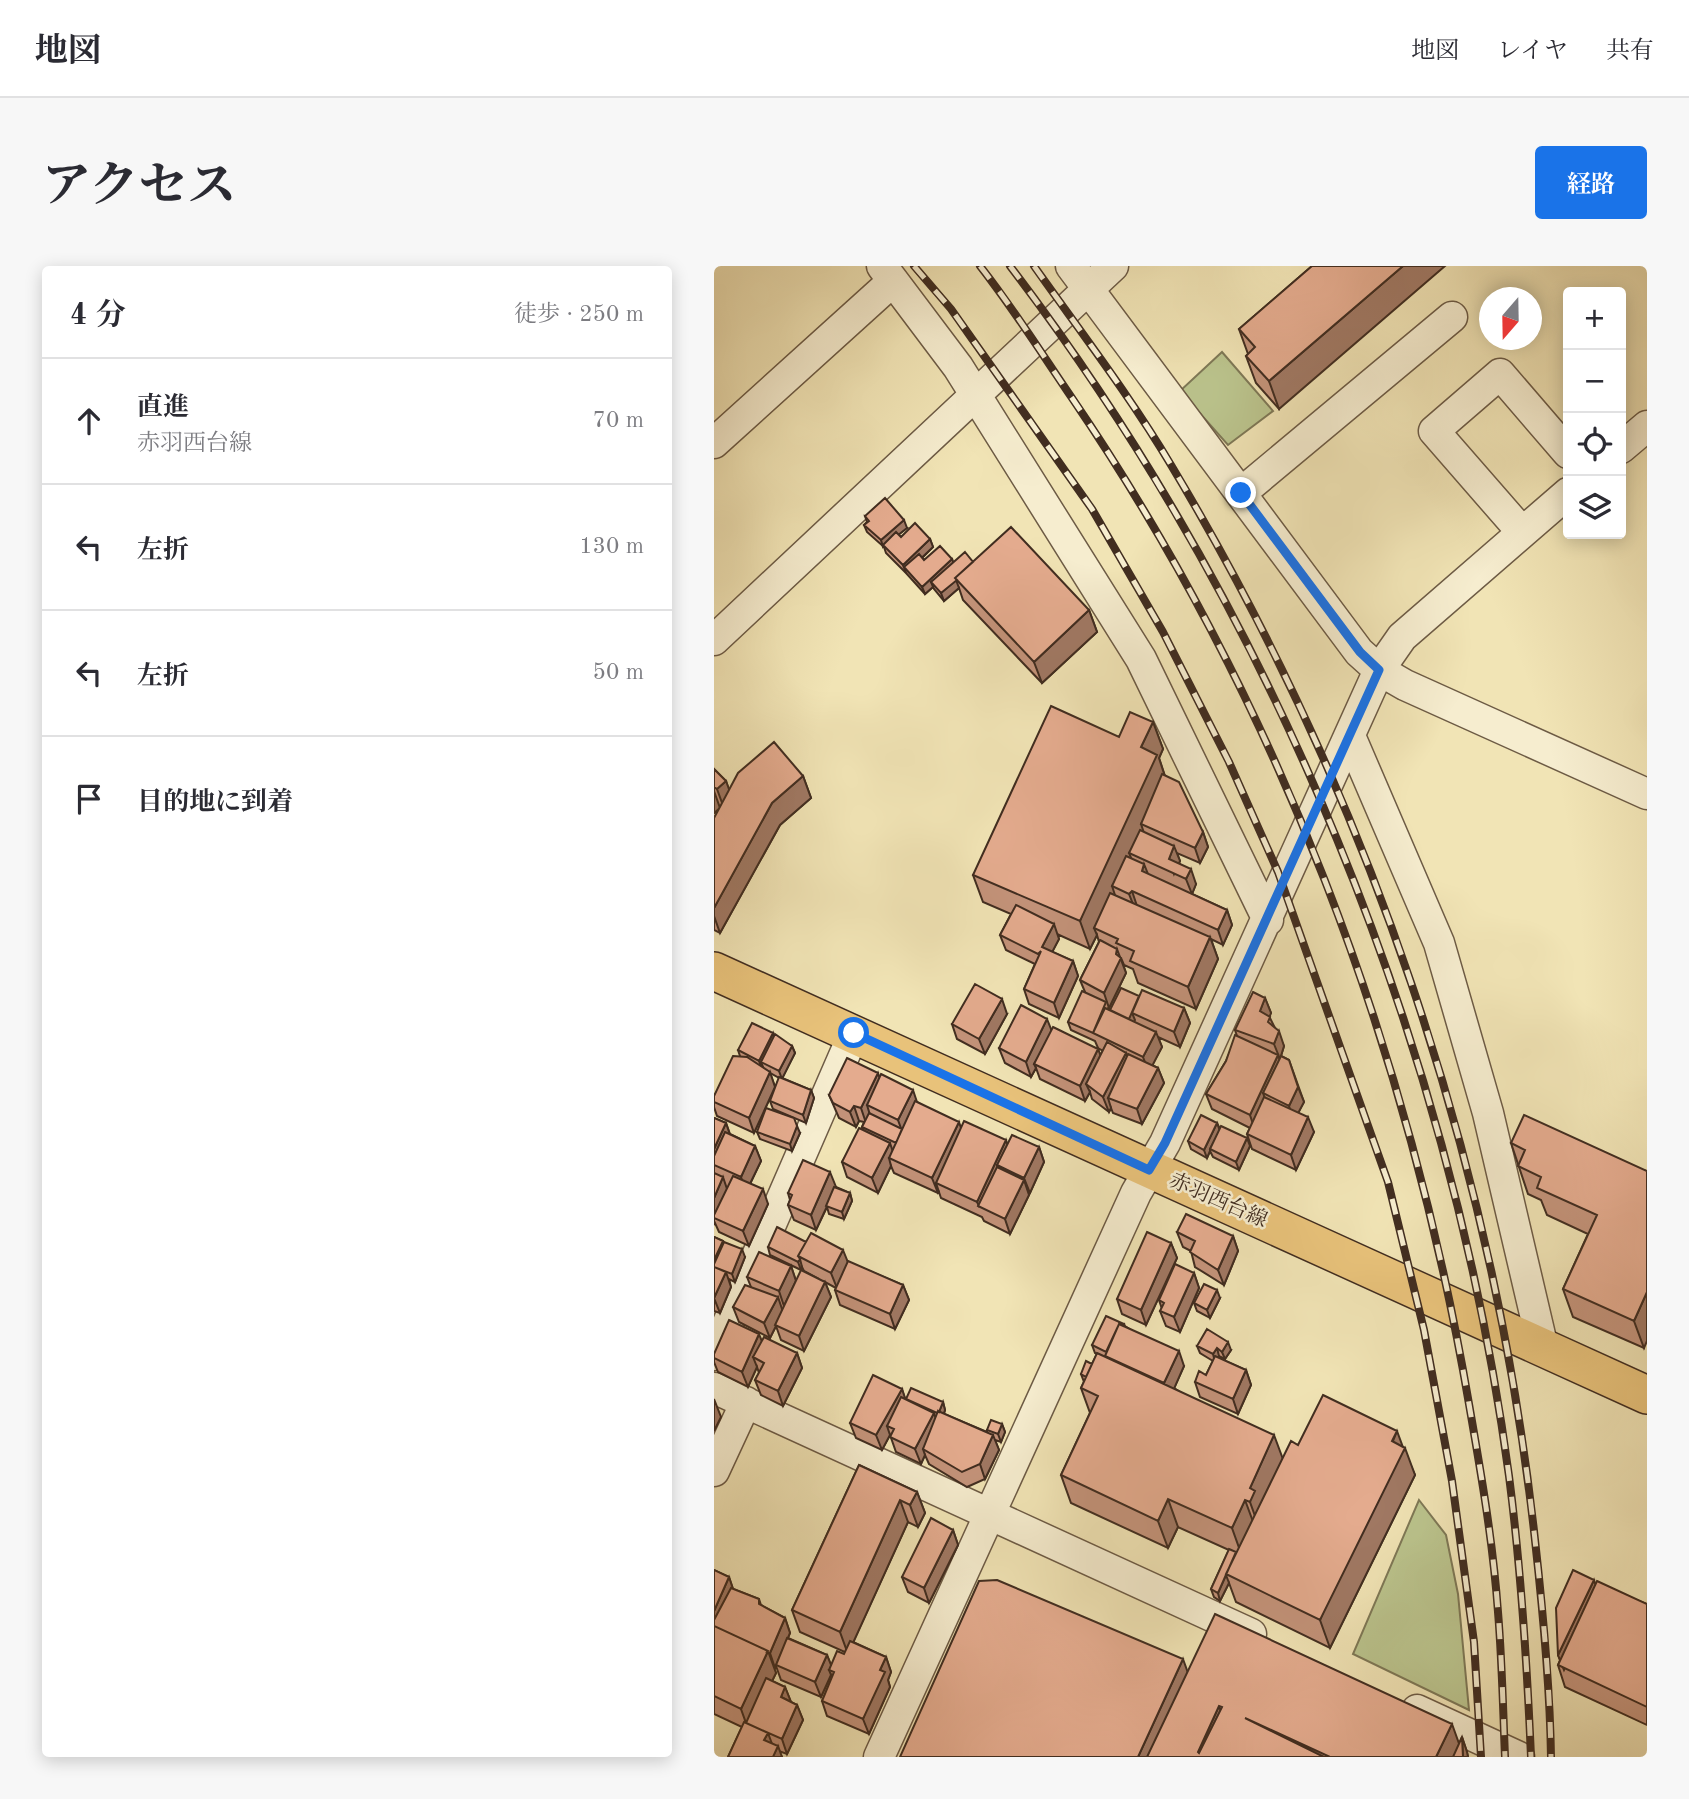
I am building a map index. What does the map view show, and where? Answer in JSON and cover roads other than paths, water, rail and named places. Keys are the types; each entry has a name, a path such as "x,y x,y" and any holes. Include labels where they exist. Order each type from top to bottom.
{"main road":[{"name":"赤羽西台線","path":"714,971 1647,1395"}],"street":[{"path":"714,640 977,396 1080,278 1114,266"},
{"path":"714,443 888,274 977,396 1140,659 1268,920"},
{"path":"1080,278 1360,652 1379,670 1405,685 1647,794"},
{"path":"1241,493 1452,317"},
{"path":"1522,532 1434,431 1500,374 1563,447"},
{"path":"1626,444 1647,426"},
{"path":"879,1757 1149,1170 1165,1143 1268,920 1379,670 1402,637 1563,497"},
{"path":"1350,736 1439,943 1488,1113 1543,1348"},
{"path":"714,1355 854,1033"},
{"path":"714,1388 1280,1647"},
{"path":"714,1471 746,1402"},
{"path":"1393,1699 1519,1757"}],"railway":[{"path":"914,266 951,309 1092,509 1163,632 1229,762 1278,872 1388,1182 1424,1330 1452,1481 1474,1642 1481,1757"},
{"path":"980,266 1072,398 1145,513 1212,632 1272,754 1324,880 1371,1008 1410,1138 1443,1270 1469,1404 1496,1586 1505,1757"},
{"path":"1010,266 1105,400 1191,540 1269,687 1337,839 1395,995 1444,1153 1482,1314 1513,1511 1523,1616 1531,1757"},
{"path":"1034,266 1155,439 1241,590 1305,718 1361,849 1411,983 1453,1120 1488,1258 1516,1398 1541,1594 1551,1757"}]}
